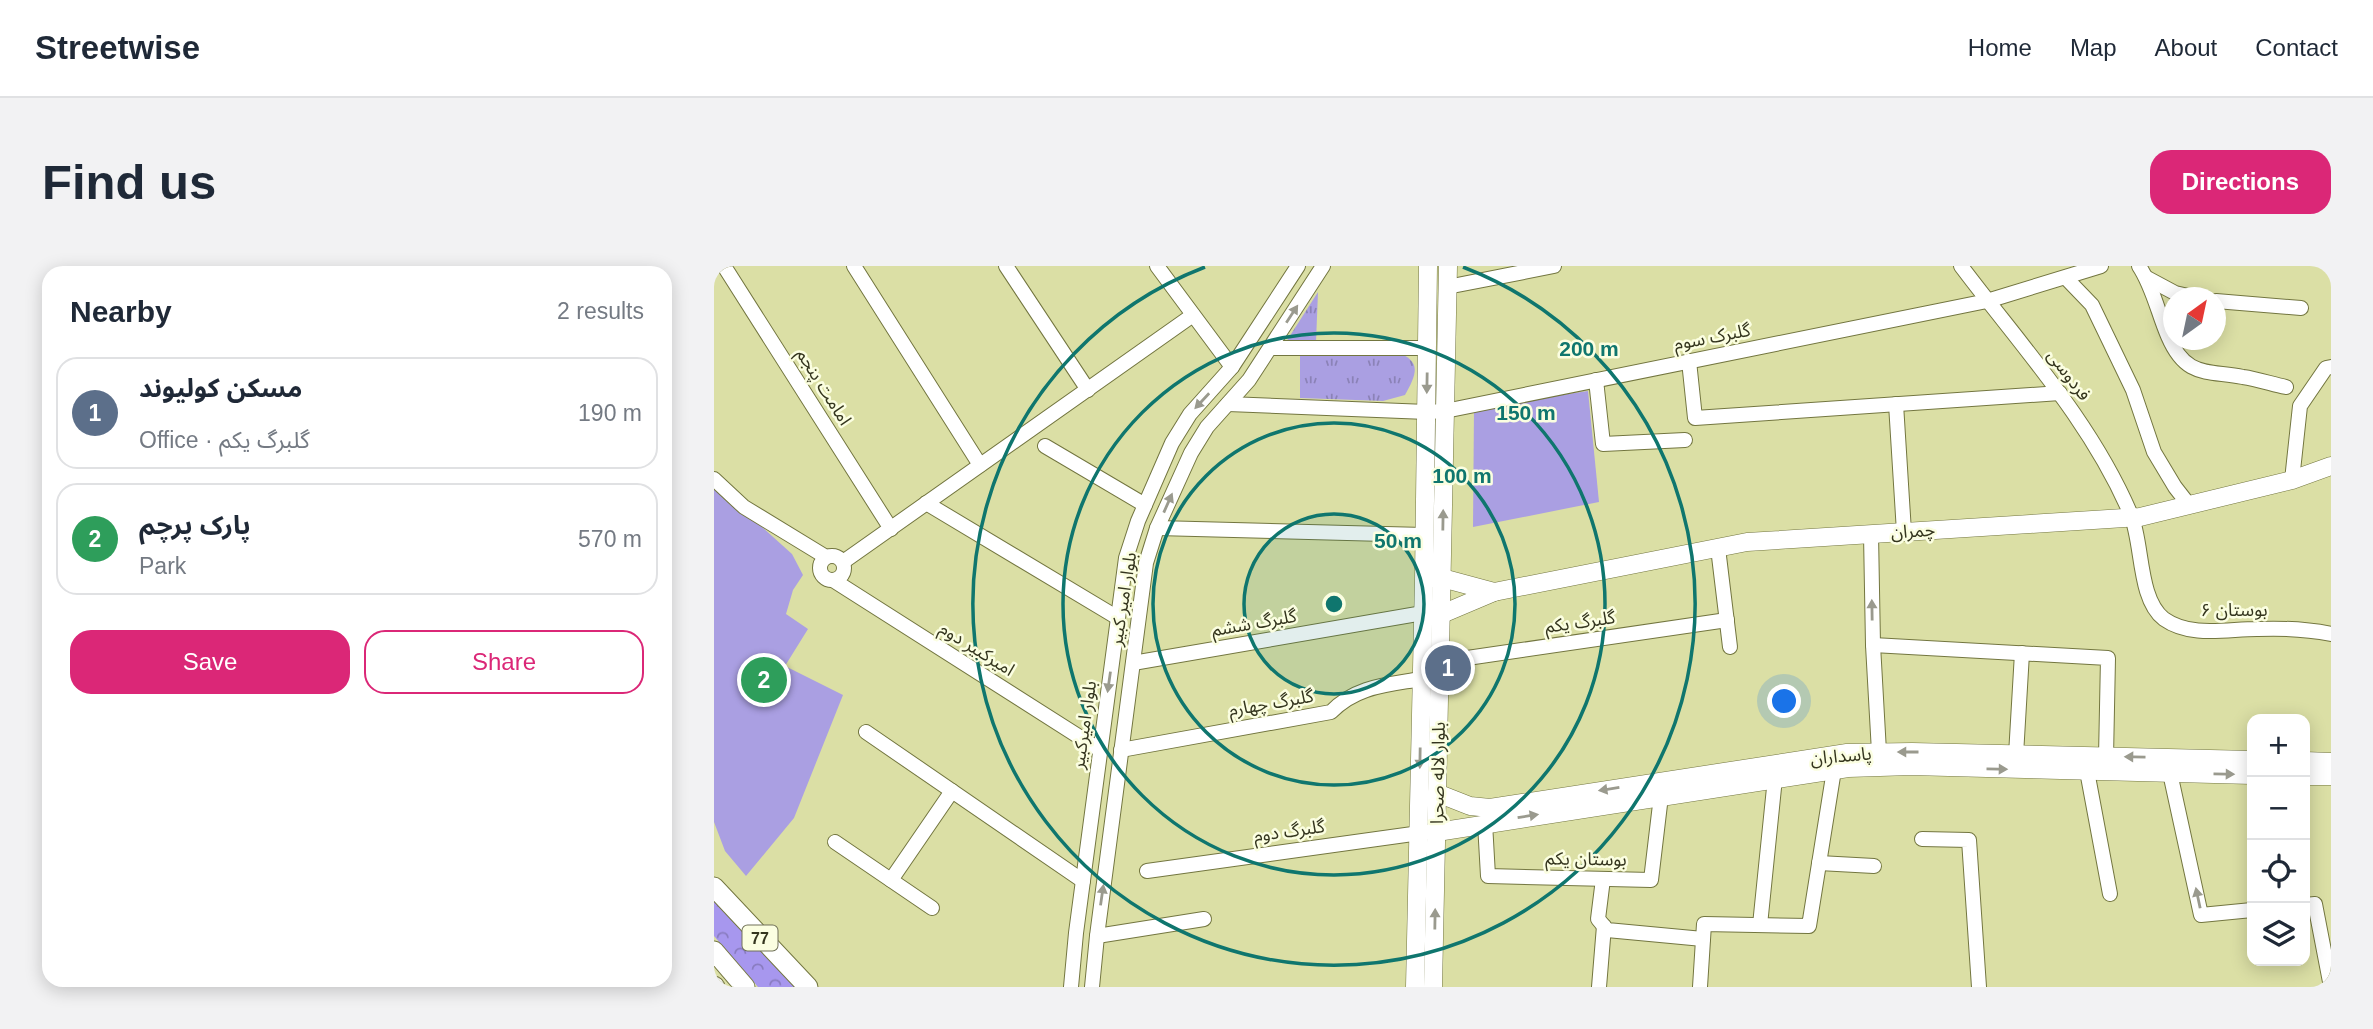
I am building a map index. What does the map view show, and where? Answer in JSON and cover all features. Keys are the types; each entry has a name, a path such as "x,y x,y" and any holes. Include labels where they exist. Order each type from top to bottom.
{"highway":[{"name":"77","path":"714,887 808,987"},
{"path":"714,951 745,987"}],"main road":[{"name":"بلوار لاله صحرا","path":"1415,987 1423,613 1433,578 1436,411 1428,348 1428,266"},
{"name":"بلوار لاله صحرا","path":"1433,987 1442,614 1424,535 1448,266"},
{"name":"چمران","path":"1423,613 1442,614 1494,592 1747,542 2132,517 2292,480 2331,466"},
{"name":"چمران","path":"1433,578 1494,592"},
{"name":"پاسداران","path":"1437,832 1847,753 2106,757 2247,774"},
{"name":"پاسداران","path":"1437,793 1470,806 1490,808 1890,766 2087,771 2247,760"},
{"path":"2310,761 2331,762"},
{"path":"2310,776 2331,776"}],"street":[{"name":"امامت پنجم","path":"724,266 891,529"},
{"path":"854,266 980,465"},
{"path":"1006,266 1088,390"},
{"path":"1157,266 1232,367"},
{"name":"بلوار امیرکبیر","path":"1071,987 1126,558 1172,443 1190,414 1232,367 1298,266"},
{"name":"بلوار امیر کبیر","path":"1092,987 1146,563 1157,528 1191,453 1207,427 1249,380 1323,266"},
{"path":"1447,286 1553,266"},
{"name":"فردوسی","path":"1961,266 2060,393 2093,440 2132,517"},
{"name":"گلبرک سوم","path":"1228,404 1436,411 1987,301 2101,266"},
{"path":"2143,272 2166,287"},
{"path":"2143,272 2169,339 2183,363 2213,375 2241,376 2286,387"},
{"path":"2066,278 2092,305 2133,390 2154,452 2189,505"},
{"path":"2226,302 2301,308"},
{"path":"843,562 1194,315"},
{"path":"1271,348 1428,348"},
{"path":"1689,361 1695,418 2060,393"},
{"path":"2292,480 2300,406 2326,368 2331,367"},
{"path":"1596,380 1603,444 1685,440"},
{"path":"1896,404 1904,532"},
{"path":"1045,446 1145,505"},
{"path":"714,479 744,507 826,557 837,557 843,562"},
{"path":"926,503 1118,618"},
{"name":"بوستان ۶","path":"2132,517 2151,606 2165,620 2185,628 2212,632 2289,629 2331,634"},
{"path":"1157,528 1424,535"},
{"path":"1871,534 1879,752"},
{"path":"1718,548 1730,646"},
{"path":"826,557 820,563 820,572 825,578 833,580 843,573 843,562"},
{"path":"1126,558 1146,563"},
{"name":"امیرکبیر دوم","path":"833,580 1100,750"},
{"name":"گلبرگ ششم","path":"1133,663 1423,613"},
{"name":"گلبرگ یکم","path":"1440,662 1727,620"},
{"path":"1873,645 2108,658 2106,757"},
{"path":"2016,755 2022,653"},
{"name":"گلبرگ چهارم","path":"1121,750 1331,712 1343,699 1368,689 1421,679"},
{"path":"866,732 1083,881"},
{"path":"2171,765 2201,915 2247,910"},
{"path":"1700,987 1704,924 1810,926 1834,770"},
{"path":"2087,771 2110,894"},
{"path":"1759,925 1775,778"},
{"name":"بوستان یکم","path":"1485,823 1488,876 1651,880 1660,789"},
{"path":"891,880 952,791"},
{"name":"گلبرگ دوم","path":"1147,871 1418,832 1437,832"},
{"path":"1922,839 1969,840 1979,987"},
{"path":"835,842 932,908"},
{"path":"1819,863 1874,866"},
{"path":"1604,878 1598,919 1607,930 1703,939"},
{"path":"2310,904 2315,904 2331,987"},
{"path":"1097,936 1203,919"},
{"path":"1599,987 1604,926"}],"green space":[{"path":"1318,292 1316,342 1286,342"},
{"path":"1396,352 1414,364 1414,375 1405,395 1383,401 1300,398 1300,354"},
{"path":"1588,391 1599,502 1473,527 1474,408"},
{"path":"714,484 792,554 803,575 793,590 786,614 808,629 785,666 843,695 794,818 746,876 725,851 714,822"},
{"path":"714,897 796,987 758,987 714,936"}],"place":[{"name":"مسکن کولیوند","path":"1448,668"},
{"name":"پارک پرچم","path":"764,680"}]}
